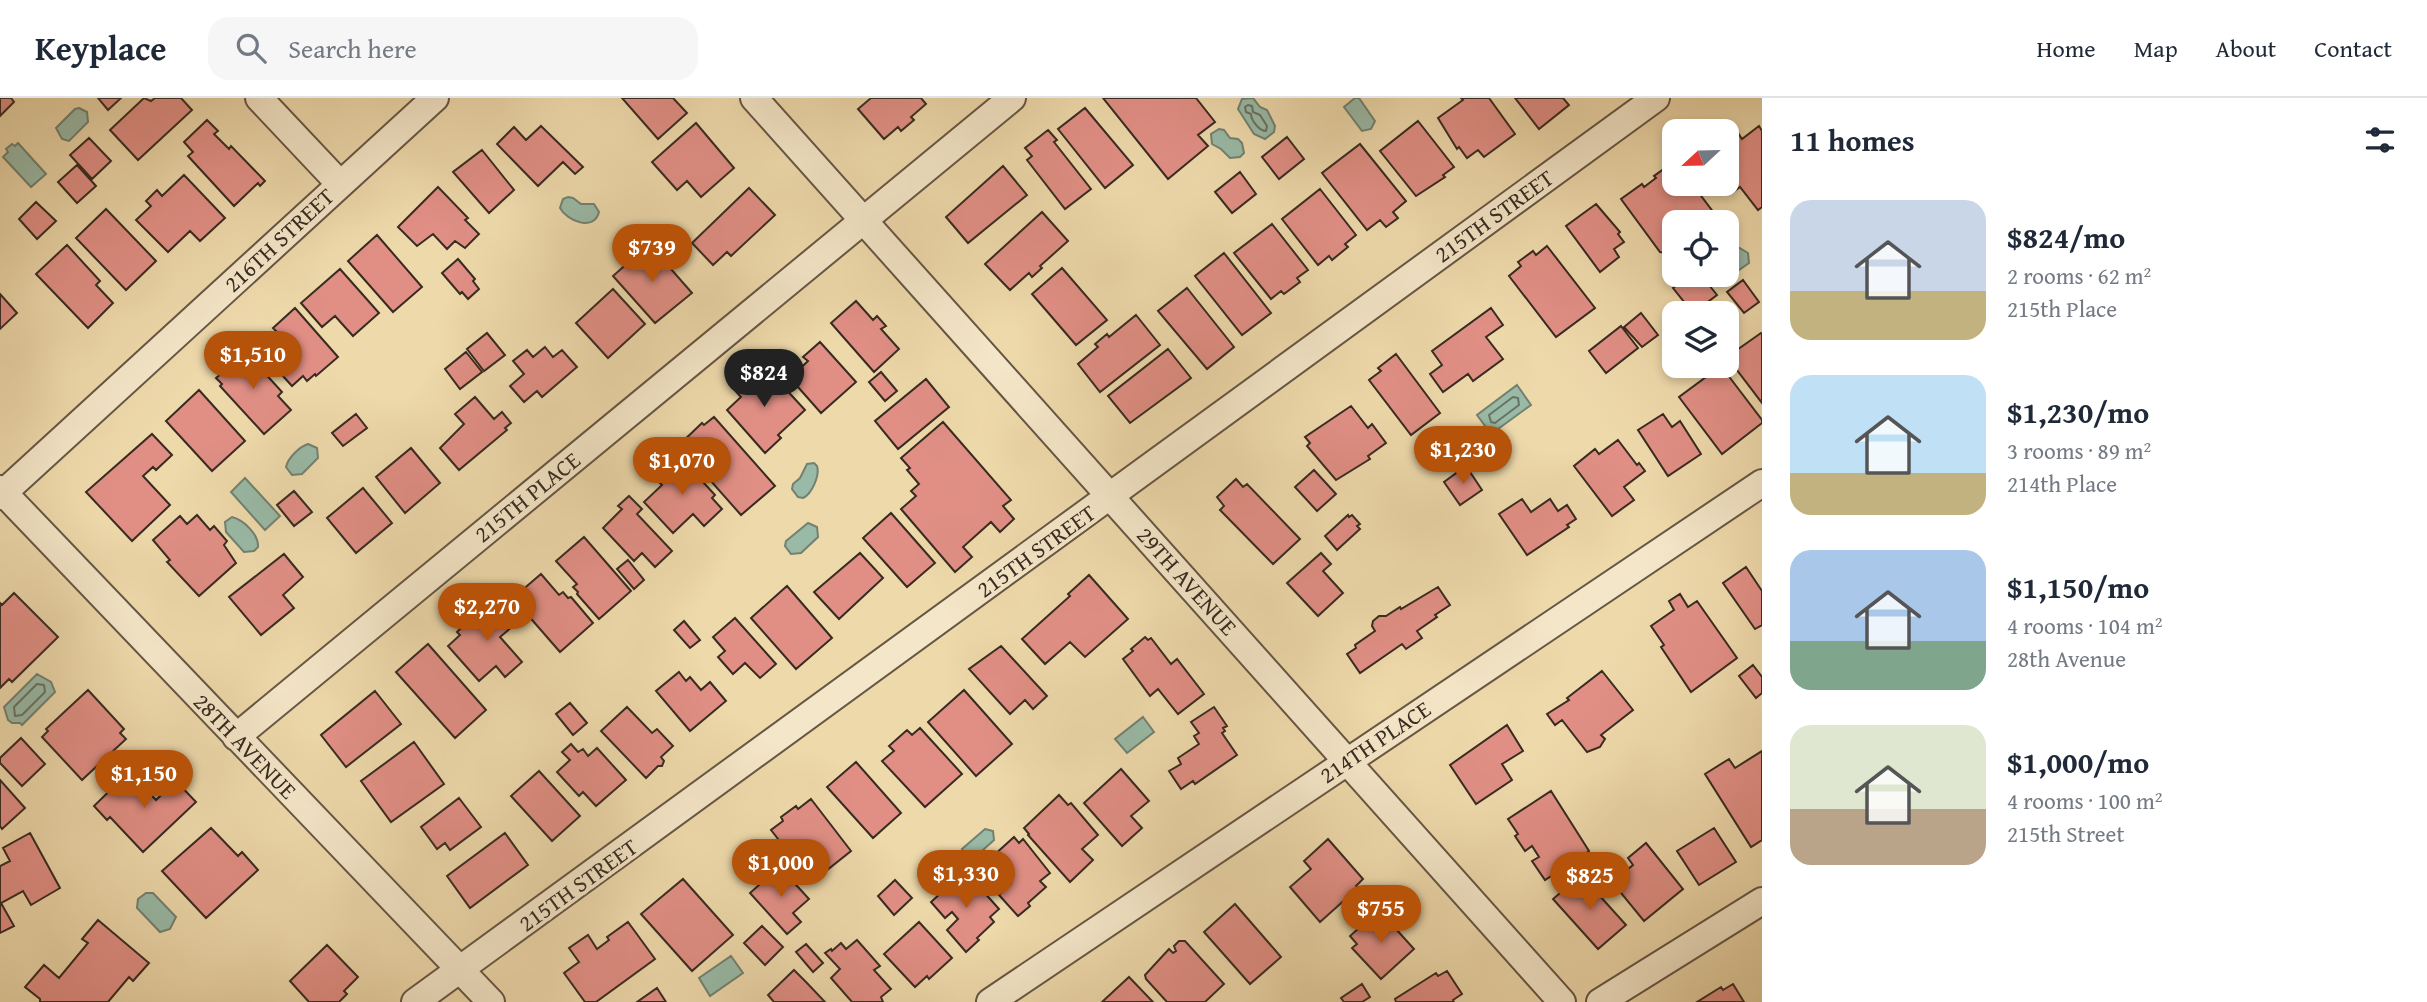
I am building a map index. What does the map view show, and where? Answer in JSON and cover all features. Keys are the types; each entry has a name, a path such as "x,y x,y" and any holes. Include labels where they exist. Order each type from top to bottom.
{"street":[{"path":"259,98 340,184"},
{"name":"216TH STREET","path":"1,493 435,98"},
{"name":"29TH AVENUE","path":"754,98 1562,1002"},
{"name":"215TH PLACE","path":"236,737 1012,98"},
{"name":"215TH STREET","path":"415,1002 1656,98"},
{"name":"214TH PLACE","path":"990,1002 1762,483"},
{"name":"28TH AVENUE","path":"1,493 491,1002"},
{"path":"1600,1002 1762,901"}],"water":[{"path":"1253,98 1260,107 1267,110 1275,126 1274,132 1265,139 1254,134 1238,109 1242,99"},
{"path":"1359,98 1375,121 1371,129 1362,131 1344,107"},
{"path":"79,108 87,112 88,122 69,141 62,139 56,128"},
{"path":"1219,129 1242,143 1244,153 1240,157 1230,158 1212,144 1211,134"},
{"path":"18,143 46,174 31,187 3,157 8,152 6,149"},
{"path":"568,197 581,204 594,204 599,212 596,218 586,223 568,217 560,208 563,199"},
{"path":"1739,248 1748,253 1749,263 1739,270"},
{"path":"1517,385 1531,405 1491,434 1477,415"},
{"path":"308,444 317,448 318,458 302,474 292,475 286,467 287,464 294,453"},
{"path":"814,463 818,470 814,484 806,496 798,497 792,489 793,484 800,478 807,464"},
{"path":"245,478 280,516 265,530 231,492"},
{"path":"232,517 241,521 253,533 258,542 254,551 244,552 226,532 225,522"},
{"path":"808,523 817,527 818,537 801,553 791,554 785,546 786,541"},
{"path":"37,674 51,682 55,692 22,725 12,723 8,720 4,707"},
{"path":"1143,717 1154,732 1127,753 1115,739"},
{"path":"985,829 993,831 994,840 972,860 968,859 962,849"},
{"path":"146,893 153,893 176,917 170,929 160,932 137,908 138,899"},
{"path":"731,956 743,973 710,996 699,978"}],"building":[{"path":"0,98 11,98 14,102 0,116"},
{"path":"98,98 121,98 108,110"},
{"path":"144,98 151,101 155,98 181,98 192,110 138,160 110,130"},
{"path":"622,98 673,98 687,113 658,139"},
{"path":"871,98 921,98 926,104 911,117 914,120 901,131 898,127 884,139 858,109"},
{"path":"1103,98 1196,98 1215,122 1198,135 1208,146 1168,179"},
{"path":"1461,98 1489,98 1515,134 1484,157 1478,150 1467,158 1459,147 1457,149 1438,118 1463,100"},
{"path":"1515,98 1563,98 1569,105 1539,129"},
{"path":"1085,108 1133,165 1105,188 1058,129"},
{"path":"207,120 218,131 214,134 229,149 231,146 265,181 260,186 258,183 234,206 188,156 193,152 184,142"},
{"path":"1418,121 1454,167 1443,175 1445,177 1416,196 1380,151"},
{"path":"696,123 734,168 701,197 687,181 677,190 652,162"},
{"path":"541,126 583,167 575,174 563,162 538,186 497,144 514,127 526,140"},
{"path":"1759,126 1762,131 1762,207 1758,210 1740,187 1740,136 1742,139"},
{"path":"1048,130 1057,140 1054,142 1091,189 1065,209 1027,160 1032,156 1025,148"},
{"path":"1287,137 1304,159 1279,179 1262,157"},
{"path":"89,138 111,161 92,179 70,155"},
{"path":"1360,144 1406,201 1393,212 1398,218 1386,227 1380,220 1367,230 1322,173"},
{"path":"482,150 514,190 489,213 453,172"},
{"path":"77,165 96,186 77,203 58,182"},
{"path":"1003,166 1027,195 968,243 946,217"},
{"path":"1662,170 1662,196 1701,196 1712,210 1662,210 1662,252 1621,199 1642,184 1644,187 1656,178 1654,176"},
{"path":"1240,172 1256,194 1232,213 1215,192"},
{"path":"184,175 225,218 200,241 190,231 168,252 136,220 151,206 146,201 157,190 162,196"},
{"path":"438,187 468,218 465,220 479,234 465,248 455,241 447,249 433,234 417,246 398,227"},
{"path":"749,188 775,215 731,256 727,252 713,265 692,243"},
{"path":"1320,189 1356,235 1345,244 1348,247 1332,260 1329,256 1318,265 1282,219"},
{"path":"36,202 56,221 37,239 19,219"},
{"path":"1596,204 1620,232 1618,234 1624,242 1614,249 1619,257 1600,272 1566,226"},
{"path":"106,209 156,261 126,290 76,238"},
{"path":"1042,212 1068,241 1040,266 1042,268 1032,277 1029,273 1010,290 985,264"},
{"path":"1272,224 1308,270 1297,278 1300,282 1284,294 1281,291 1271,299 1234,253"},
{"path":"377,235 422,287 393,312 348,261"},
{"path":"649,244 692,293 655,323 613,276"},
{"path":"67,245 100,281 96,285 113,303 88,328 36,274"},
{"path":"1547,246 1595,308 1556,337 1509,276 1521,266 1518,262 1533,251 1536,255"},
{"path":"1224,253 1271,313 1242,335 1195,276"},
{"path":"458,259 475,279 473,281 479,289 468,299 462,292 460,294 442,273"},
{"path":"1062,268 1107,320 1076,345 1032,294"},
{"path":"340,269 379,313 353,336 335,316 322,327 301,303"},
{"path":"1743,280 1759,302 1744,313 1739,307 1739,301 1734,301 1727,292 1739,287"},
{"path":"1711,287 1717,295 1709,301 1683,301 1673,288"},
{"path":"1187,288 1234,347 1207,369 1158,311"},
{"path":"613,289 645,324 608,358 576,323"},
{"path":"0,294 17,313 0,329"},
{"path":"856,301 873,320 877,316 886,326 881,329 899,349 874,372 831,323"},
{"path":"295,308 338,357 316,376 315,374 307,381 303,376 292,386 261,352 280,335 273,328"},
{"path":"1491,308 1503,325 1486,337 1503,359 1473,381 1468,374 1443,392 1430,374 1442,365 1432,351"},
{"path":"1641,313 1658,335 1642,347 1624,327"},
{"path":"1136,315 1160,345 1100,392 1078,364 1098,347 1095,344 1107,334 1109,337"},
{"path":"1621,326 1638,348 1606,373 1589,351"},
{"path":"487,333 505,355 484,371 467,349"},
{"path":"1762,334 1762,403 1739,373 1739,349"},
{"path":"820,342 856,382 821,413 790,378 808,361 803,357"},
{"path":"241,347 282,392 278,396 291,410 264,434 220,386 222,384 216,378 233,364 228,359"},
{"path":"545,347 553,357 562,350 577,367 542,397 537,391 524,402 510,386 524,374 513,361 527,350 533,357"},
{"path":"1168,349 1191,378 1130,423 1108,396"},
{"path":"466,352 482,372 460,389 445,369"},
{"path":"1396,354 1440,413 1411,435 1369,380 1381,371 1378,368"},
{"path":"769,371 805,410 778,435 781,438 765,453 727,410 741,397 732,387 748,373 756,383"},
{"path":"881,372 897,391 885,401 869,382"},
{"path":"1705,378 1730,378 1762,423 1722,454 1679,397"},
{"path":"926,379 949,407 898,449 875,421"},
{"path":"199,390 245,441 212,471 166,421"},
{"path":"475,397 494,419 502,412 511,423 505,428 507,430 459,470 440,448 464,424 455,414"},
{"path":"1351,406 1368,428 1372,424 1386,443 1368,456 1370,459 1336,480 1307,446 1310,443 1305,437"},
{"path":"356,414 367,428 343,446 332,433"},
{"path":"1663,414 1672,427 1680,421 1701,454 1668,476 1638,430"},
{"path":"714,417 775,486 741,515 679,445 702,423 704,425"},
{"path":"943,422 1011,500 1003,506 1014,519 1000,532 991,522 963,547 972,557 955,572 901,509 916,496 911,491 919,484 901,458"},
{"path":"152,434 172,455 156,470 153,467 143,476 170,505 132,541 86,492"},
{"path":"1618,440 1645,471 1624,487 1634,500 1612,516 1574,466 1595,449 1599,454"},
{"path":"411,448 440,483 405,513 376,477"},
{"path":"680,457 715,495 712,498 722,509 704,526 693,514 673,533 644,502 662,485 656,479"},
{"path":"1466,466 1482,490 1460,505 1444,482"},
{"path":"1314,470 1336,494 1317,511 1295,487"},
{"path":"1236,479 1243,487 1247,484 1300,539 1273,564 1220,510 1224,506 1217,497"},
{"path":"363,488 392,523 356,553 327,518"},
{"path":"294,491 312,512 294,526 277,505"},
{"path":"629,496 642,509 637,514 672,551 655,567 642,553 634,561 603,528 622,509 618,506"},
{"path":"1522,499 1531,512 1550,499 1558,511 1567,505 1576,519 1567,525 1569,527 1527,555 1499,514"},
{"path":"891,513 935,563 907,587 863,538"},
{"path":"197,515 210,530 214,526 227,541 224,545 236,563 199,596 167,562 170,560 153,540 180,516 187,524"},
{"path":"1348,515 1352,515 1360,524 1357,526 1360,529 1337,550 1325,536"},
{"path":"584,537 631,591 599,619 577,594 573,587 577,584 556,561"},
{"path":"860,553 883,578 839,619 814,592"},
{"path":"1321,553 1331,564 1323,571 1343,593 1318,616 1287,583"},
{"path":"284,554 303,577 283,595 294,608 261,635 229,597"},
{"path":"628,560 644,580 634,589 617,569"},
{"path":"1746,567 1762,591 1762,625 1755,629 1723,583"},
{"path":"541,574 559,595 563,592 568,598 571,597 593,623 560,652 513,598"},
{"path":"1089,575 1128,619 1085,657 1070,642 1045,664 1022,639"},
{"path":"787,586 832,638 796,669 751,618"},
{"path":"1438,587 1450,605 1417,631 1422,638 1406,649 1402,644 1360,673 1347,654 1375,631 1373,621 1400,607 1401,609"},
{"path":"14,593 58,637 12,682 9,679 0,688 0,603 2,605"},
{"path":"1680,594 1688,607 1697,601 1737,658 1691,692 1661,647 1664,645 1651,626 1674,610 1669,601"},
{"path":"500,600 519,621 500,637 522,662 505,677 496,666 479,681 448,646 460,635 457,632 466,623 469,627"},
{"path":"735,618 776,664 760,678 745,663 733,674 718,657 725,651 713,637"},
{"path":"684,621 700,640 690,648 674,630"},
{"path":"1145,637 1148,640 1151,638 1171,664 1177,659 1204,694 1178,714 1158,689 1150,696 1123,659"},
{"path":"428,644 486,710 455,738 396,672"},
{"path":"1001,646 1047,696 1033,709 1025,700 1010,714 969,669"},
{"path":"1753,665 1762,677 1762,693 1756,698 1739,676"},
{"path":"1602,671 1633,710 1601,735 1605,739 1600,747 1587,752 1562,720 1555,725 1547,714 1569,700 1567,698"},
{"path":"679,672 686,681 690,677 701,690 710,682 726,701 690,731 656,691"},
{"path":"88,690 124,729 120,733 126,739 82,780 42,737 48,731 46,729"},
{"path":"964,690 1012,744 976,776 928,722"},
{"path":"375,691 401,724 346,767 321,735"},
{"path":"570,703 587,723 573,735 556,714"},
{"path":"627,707 652,733 657,729 673,746 661,757 664,761 662,766 658,766 646,778 601,731"},
{"path":"1214,707 1227,726 1222,733 1237,755 1195,784 1193,781 1181,789 1169,771 1181,764 1178,758 1199,744 1194,736 1199,733 1191,722"},
{"path":"1507,725 1523,751 1502,764 1512,780 1476,804 1450,765"},
{"path":"920,728 962,774 925,807 882,761 894,751 889,746 907,730 912,735"},
{"path":"21,738 45,764 22,786 0,763 0,758"},
{"path":"414,742 444,784 391,822 361,781"},
{"path":"571,744 578,752 583,749 588,756 597,748 626,780 596,806 583,792 579,796 557,772 570,760 562,752"},
{"path":"1762,751 1762,840 1751,847 1705,774 1729,759 1735,768"},
{"path":"856,762 901,813 873,838 827,787"},
{"path":"1121,769 1149,801 1131,816 1142,828 1122,846 1084,803"},
{"path":"539,771 580,816 552,841 511,796"},
{"path":"129,772 156,800 176,781 196,802 143,852 110,817 107,820 94,806"},
{"path":"0,780 25,808 2,829 0,826"},
{"path":"1551,791 1589,851 1545,880 1532,861 1539,857 1532,846 1525,851 1508,819"},
{"path":"1059,795 1068,805 1071,803 1098,835 1082,849 1093,860 1070,882 1024,828"},
{"path":"459,798 481,827 450,850 445,843 437,849 421,827"},
{"path":"811,799 851,851 812,882 771,830 783,821 781,817"},
{"path":"211,828 238,856 242,852 258,870 206,918 162,871"},
{"path":"1714,828 1736,862 1699,885 1677,851"},
{"path":"30,833 60,888 31,905 23,891 1,903 14,926 0,933 0,866 10,861 3,848"},
{"path":"505,833 528,865 470,908 447,876"},
{"path":"1014,837 1019,843 1023,839 1050,873 1040,881 1046,887 1018,916 999,895 1011,884 1005,877 997,883 982,866"},
{"path":"1328,839 1363,879 1356,886 1358,888 1320,922 1290,887 1311,869 1304,861"},
{"path":"1646,843 1683,889 1644,921 1612,882 1633,865 1628,858"},
{"path":"778,868 809,899 793,913 801,922 787,934 750,893"},
{"path":"965,871 999,909 990,917 994,922 966,952 947,930 958,919 952,912 945,918 931,902"},
{"path":"1581,875 1626,925 1598,949 1553,899"},
{"path":"683,879 733,935 692,971 641,914"},
{"path":"895,880 912,898 894,915 878,896"},
{"path":"1235,904 1281,957 1250,984 1204,932"},
{"path":"1376,913 1383,921 1386,918 1414,949 1381,979 1352,948 1357,944 1350,936"},
{"path":"98,920 149,963 133,981 129,977 108,1002 40,1002 40,999 25,987 44,965 59,978 88,943 82,939"},
{"path":"628,922 655,959 596,1002 585,1002 564,973 579,962 569,948 588,935 597,949 609,940 607,937"},
{"path":"919,922 952,958 929,979 927,976 915,987 884,954"},
{"path":"762,926 783,947 765,965 744,943"},
{"path":"857,940 880,966 874,970 891,989 881,997 883,1002 852,1002 831,978 840,969 825,953 841,943 846,949"},
{"path":"1179,941 1185,941 1224,984 1205,1002 1167,1002 1146,979 1145,975 1169,949 1173,953 1176,951 1174,946"},
{"path":"806,944 823,963 813,972 796,952"},
{"path":"327,945 358,977 344,991 347,994 339,1002 309,1002 290,981"},
{"path":"794,970 825,1002 774,1002 768,995"},
{"path":"1447,971 1462,994 1453,1000 1454,1002 1396,1002 1395,999 1436,973 1438,976"},
{"path":"1129,977 1153,1002 1102,1002"},
{"path":"1362,984 1370,997 1362,1002 1344,1002 1341,998"},
{"path":"1733,984 1744,1002 1697,1002 1721,987 1723,990"},
{"path":"657,988 666,1002 637,1002"}]}
